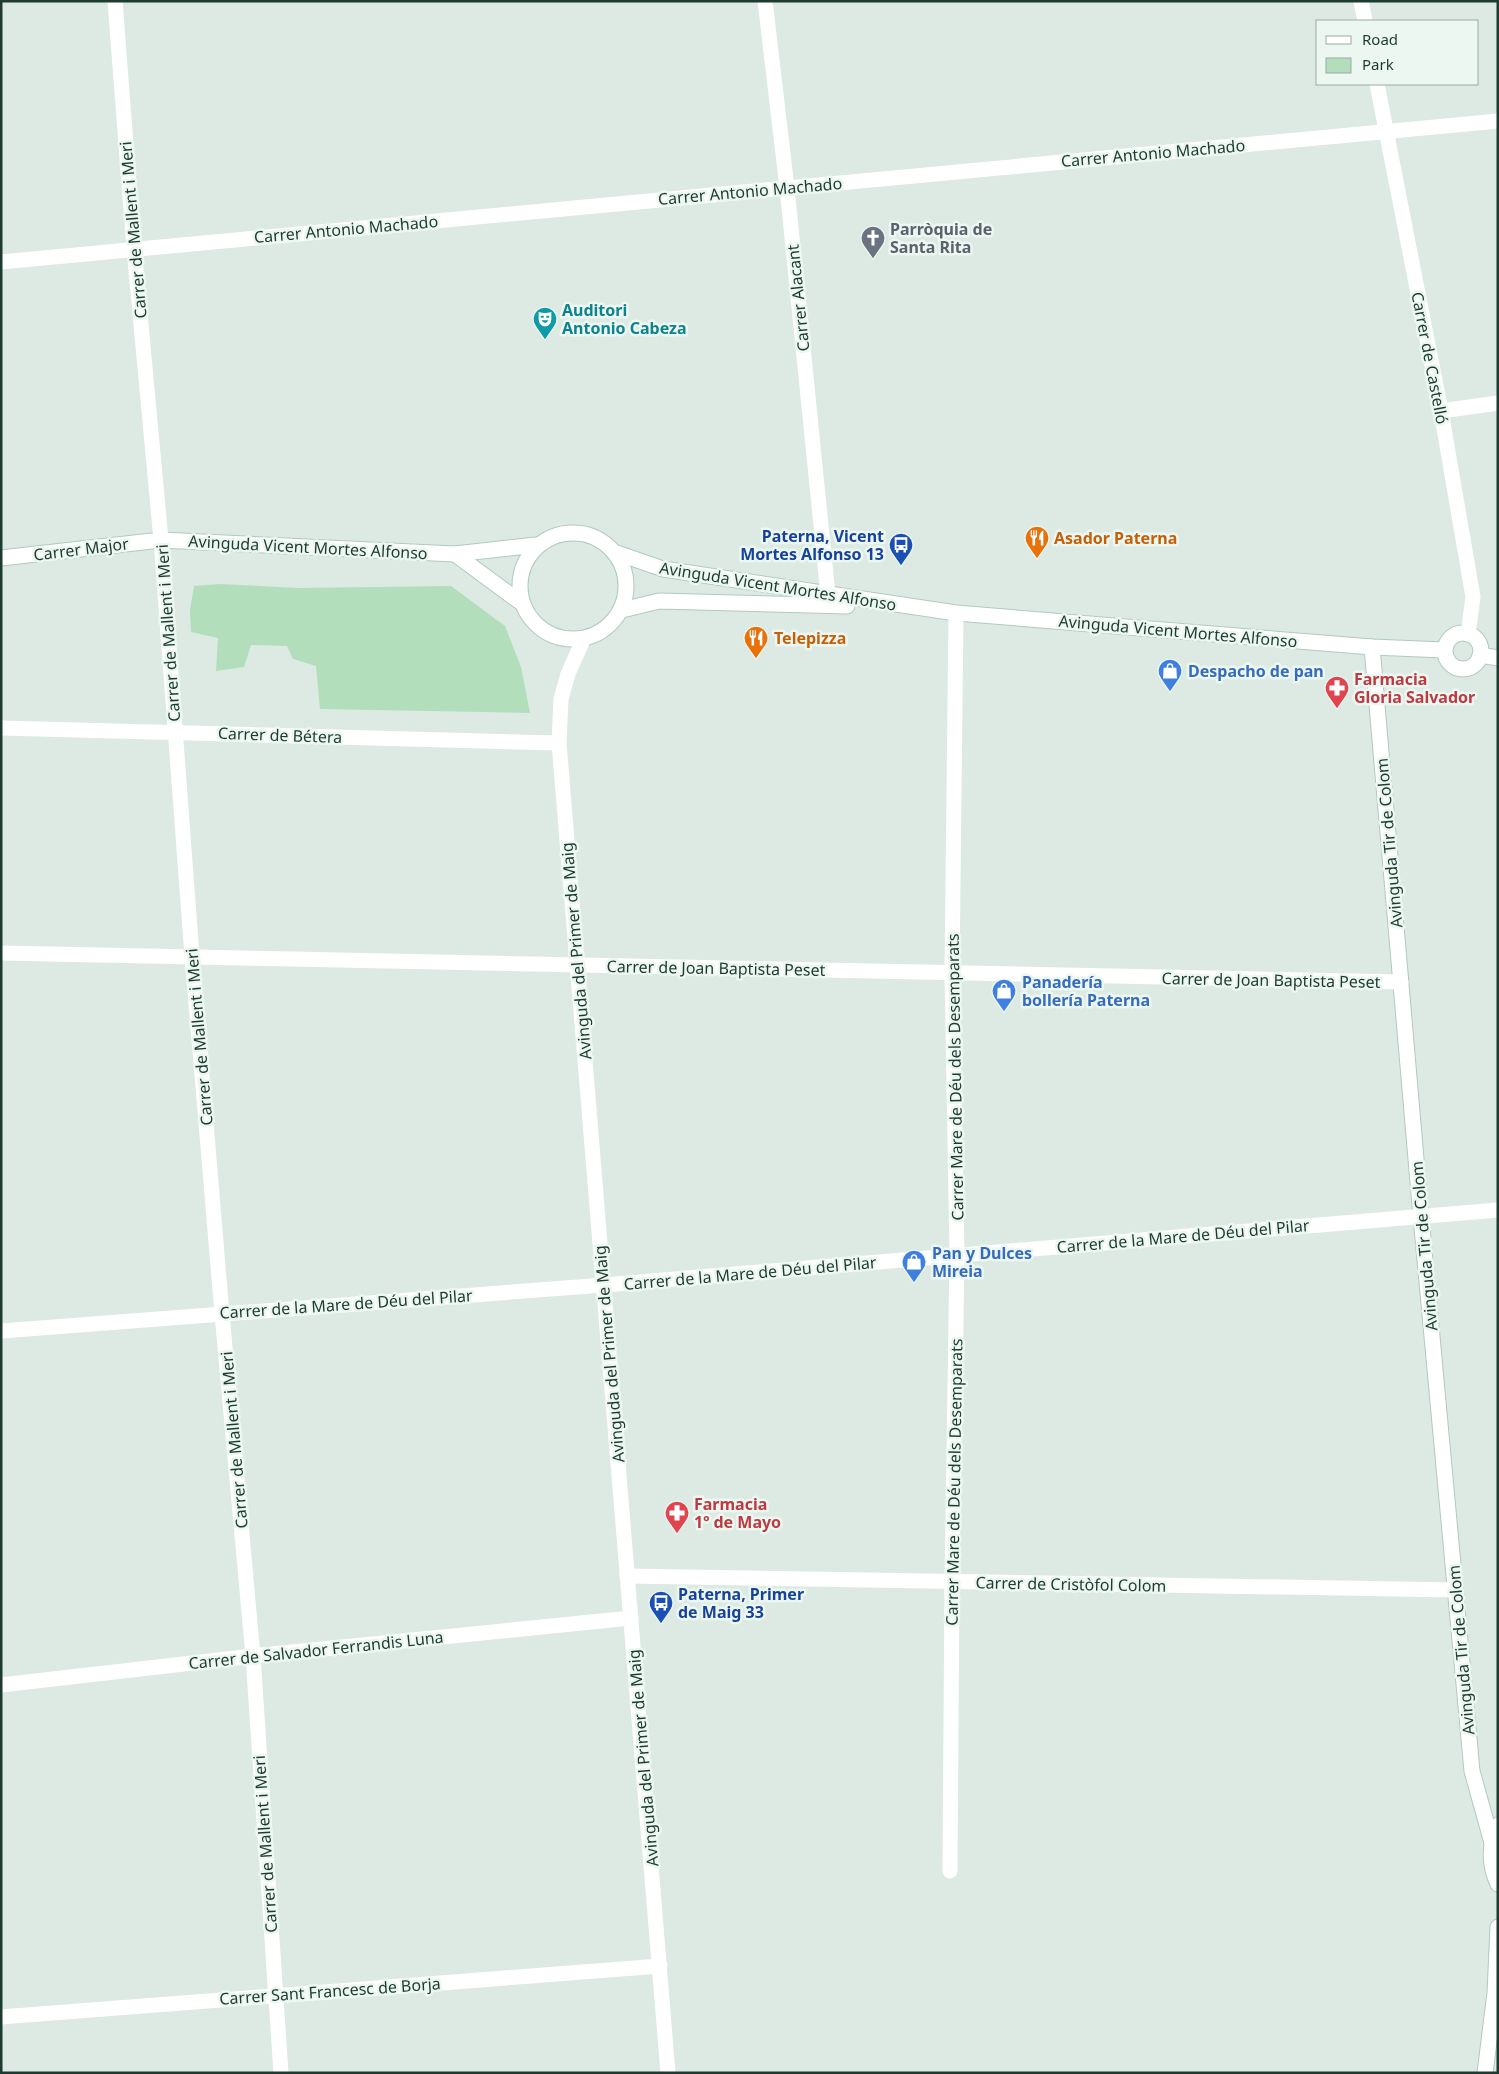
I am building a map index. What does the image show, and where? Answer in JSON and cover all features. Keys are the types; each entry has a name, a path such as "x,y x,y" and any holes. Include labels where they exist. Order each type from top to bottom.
{"street":[{"name":"Carrer de Mallent i Meri","path":"115,1 134,249 161,540 192,956 253,1656 281,2073"},
{"name":"Carrer Alacant","path":"765,1 787,188 828,595"},
{"path":"1361,1 1365,20"},
{"name":"Carrer de Castelló","path":"1377,85 1441,411 1473,597 1468,634"},
{"name":"Carrer Antonio Machado","path":"1,262 1498,121"},
{"path":"1441,411 1498,403"},
{"path":"455,554 520,602 534,625 557,638 584,640 606,630 622,610 628,581 616,553 593,535 563,532 536,545 520,572 520,602"},
{"name":"Avinguda Vicent Mortes Alfonso","path":"161,540 455,554 536,545"},
{"name":"Carrer Major","path":"1,558 161,540"},
{"name":"Avinguda Vicent Mortes Alfonso","path":"616,553 663,569 956,613 1372,647 1444,650"},
{"name":"Avinguda Vicent Mortes Alfonso","path":"622,610 659,601 912,607"},
{"name":"Carrer Mare de Déu dels Desemparats","path":"950,1871 957,1255 952,974 956,613"},
{"path":"1462,633 1468,634 1479,645 1480,655 1474,665 1469,668 1457,669 1448,662 1444,650 1452,636 1462,633"},
{"name":"Avinguda del Primer de Maig","path":"584,640 568,674 561,699 559,743 668,2073"},
{"name":"Avinguda Tir de Colom","path":"1372,647 1421,1217 1472,1770 1492,1843"},
{"path":"1480,655 1498,658"},
{"name":"Carrer de Bétera","path":"1,728 559,743"},
{"name":"Carrer de Joan Baptista Peset","path":"1,953 1401,982"},
{"name":"Carrer de la Mare de Déu del Pilar","path":"1,1331 604,1285 1498,1210"},
{"name":"Carrer de Cristòfol Colom","path":"627,1576 1455,1590"},
{"name":"Carrer de Salvador Ferrandis Luna","path":"1,1685 253,1656 631,1618"},
{"path":"1498,1825 1492,1843 1491,1859 1493,1874 1498,1884"},
{"path":"1485,2073 1495,1993 1498,1927"},
{"name":"Carrer Sant Francesc de Borja","path":"1,2017 660,1966"}],"green space":[{"path":"219,584 299,588 451,586 505,626 521,667 530,713 320,709 316,666 293,659 287,646 251,645 244,667 216,671 218,638 191,632 190,610 194,586"}],"place":[{"name":"Parròquia de Santa Rita","path":"873,259"},
{"name":"Auditori Antonio Cabeza","path":"545,340"},
{"name":"Asador Paterna","path":"1037,559"},
{"name":"Paterna, Vicent Mortes Alfonso 13","path":"901,566"},
{"name":"Telepizza","path":"756,659"},
{"name":"Despacho de pan","path":"1170,692"},
{"name":"Farmacia Gloria Salvador","path":"1337,709"},
{"name":"Panadería bollería Paterna","path":"1004,1012"},
{"name":"Pan y Dulces Mireia","path":"914,1283"},
{"name":"Farmacia 1º de Mayo","path":"677,1534"},
{"name":"Paterna, Primer de Maig 33","path":"661,1624"}]}
